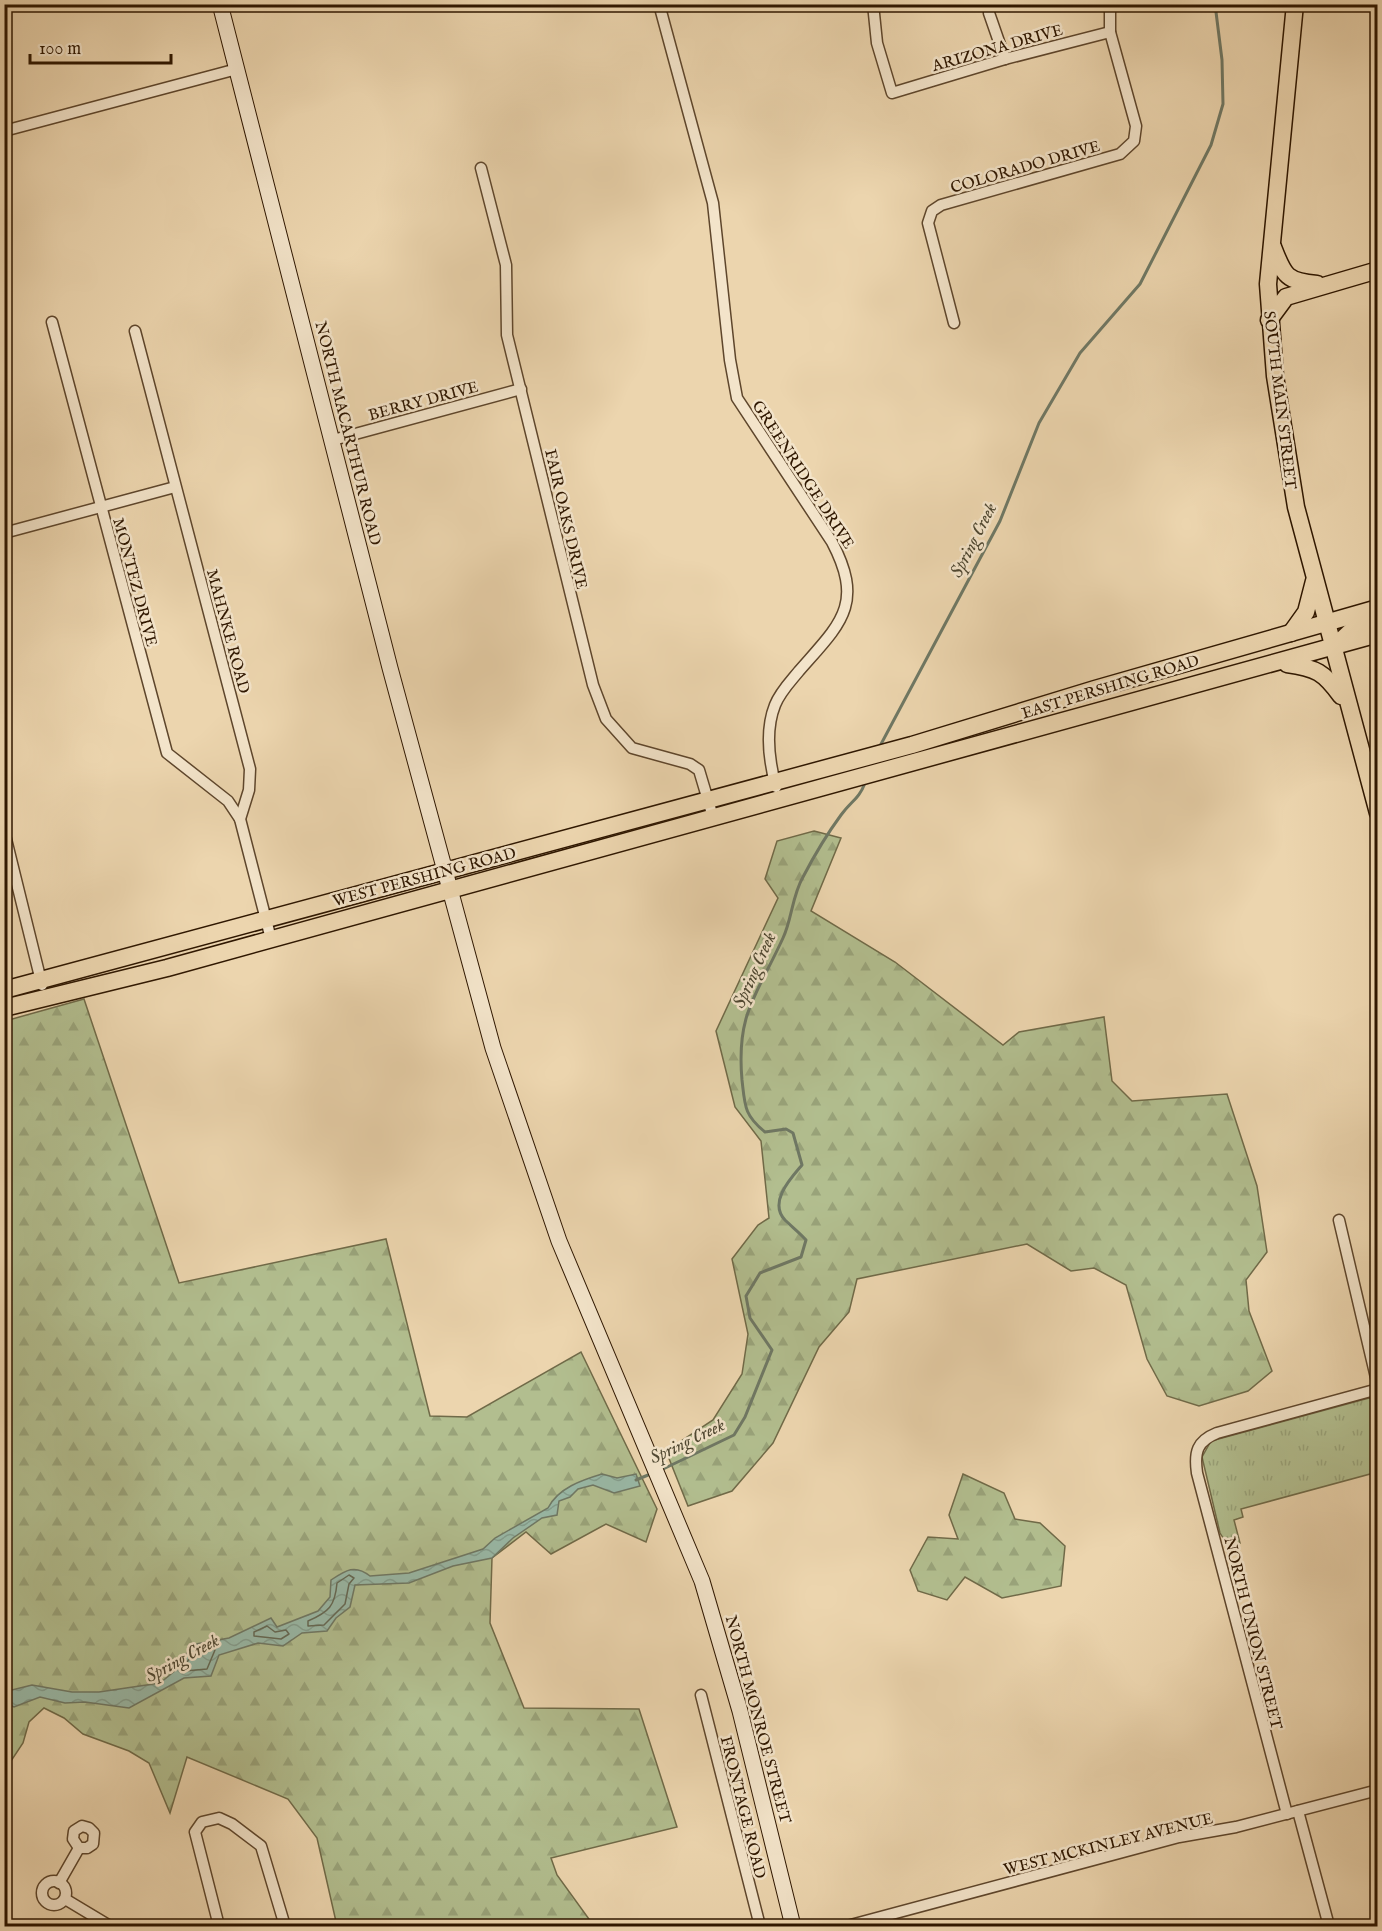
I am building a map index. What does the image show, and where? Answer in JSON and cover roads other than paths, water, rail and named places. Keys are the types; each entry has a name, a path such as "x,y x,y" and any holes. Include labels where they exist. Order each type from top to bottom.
{"main road":[{"name":"SOUTH MAIN STREET","path":"1295,4 1271,241 1269,320 1291,486 1377,813"},
{"path":"1271,241 1282,272 1290,279 1323,284"},
{"path":"1269,320 1286,297 1323,284 1377,270"},
{"path":"1291,633 1301,623 1306,612 1314,577"},
{"name":"EAST PERSHING ROAD","path":"843,763 912,745 1095,688 1377,608"},
{"path":"1333,648 1353,629 1377,620"},
{"name":"WEST PERSHING ROAD","path":"4,990 90,987 1280,663 1377,634"},
{"path":"1280,663 1318,670 1329,679 1347,704"},
{"name":"WEST PERSHING ROAD","path":"4,1008 43,988 183,943 843,763"},
{"path":"90,987 90,980 102,974 155,957 183,943"}],"street":[{"name":"NORTH MACARTHUR ROAD","path":"220,4 444,870 493,1048 537,1183 648,1451"},
{"name":"GREENRIDGE DRIVE","path":"659,4 713,203 730,360 737,398 832,542 842,561 848,584 848,604 841,618 780,693 774,706 768,744 774,780 780,798"},
{"name":"ARIZONA DRIVE","path":"873,4 877,43 892,93 1005,58 1110,32"},
{"path":"990,4 989,14 1005,58"},
{"name":"COLORADO DRIVE","path":"954,323 928,223 932,211 941,205 1120,154 1134,141 1136,126 1110,32 1110,4"},
{"path":"4,131 237,69"},
{"name":"FAIR OAKS DRIVE","path":"482,168 505,258 507,335 593,685 606,719 632,748 690,764 699,770 713,817"},
{"name":"MONTEZ DRIVE","path":"52,322 167,753 228,801 240,819"},
{"name":"MAHNKE ROAD","path":"135,331 250,769 249,790 240,819"},
{"name":"BERRY DRIVE","path":"333,440 521,389"},
{"path":"4,533 175,487"},
{"path":"240,819 271,939"},
{"path":"4,831 43,988"},
{"path":"1339,1220 1377,1388"},
{"name":"NORTH UNION STREET","path":"1329,1926 1292,1813 1196,1460 1200,1442 1217,1432 1377,1388"},
{"name":"NORTH MONROE STREET","path":"648,1451 680,1524 714,1617 793,1926"},
{"name":"FRONTAGE ROAD","path":"700,1695 760,1926"},
{"name":"WEST MCKINLEY AVENUE","path":"847,1926 1179,1838 1292,1813 1377,1790"},
{"path":"219,1926 195,1832 197,1826 209,1819 219,1818 232,1824 261,1846 285,1926"},
{"path":"60,1883 79,1848"},
{"path":"52,1882 60,1883 65,1889 65,1899 62,1903 53,1905 43,1899 42,1892 45,1885 52,1882"},
{"path":"65,1899 110,1926"}],"water":[{"name":"Spring Creek","path":"602,1474 617,1478 636,1474 640,1486 614,1493 593,1485 578,1489 570,1497 559,1501 557,1515 542,1518 513,1538 492,1558 453,1566 409,1583 355,1585 350,1607 336,1618 327,1631 302,1633 283,1646 258,1643 219,1655 211,1676 184,1678 129,1708 85,1702 65,1703 40,1697 14,1707 5,1703 5,1687 12,1690 32,1685 72,1692 99,1692 160,1683 177,1669 183,1657 196,1644 229,1638 271,1618 277,1627 318,1611 330,1597 331,1580 346,1571 360,1570 370,1576 409,1573 483,1549 495,1538 548,1508 564,1490"}],"waterway":[{"name":"Spring Creek","path":"880,746 1000,521 1039,423 1080,353 1140,284 1211,145 1223,104 1222,60 1215,4"},
{"name":"Spring Creek","path":"661,1470 734,1435 745,1417 772,1350 750,1318 746,1296 760,1273 801,1257 806,1240 785,1220 780,1213 779,1206 783,1191 802,1165 793,1133 786,1129 765,1132 749,1115 742,1080 742,1038 750,1005 786,931 799,884 826,837 860,793 865,783"},
{"name":"Spring Creek","path":"636,1480 653,1473"}]}
